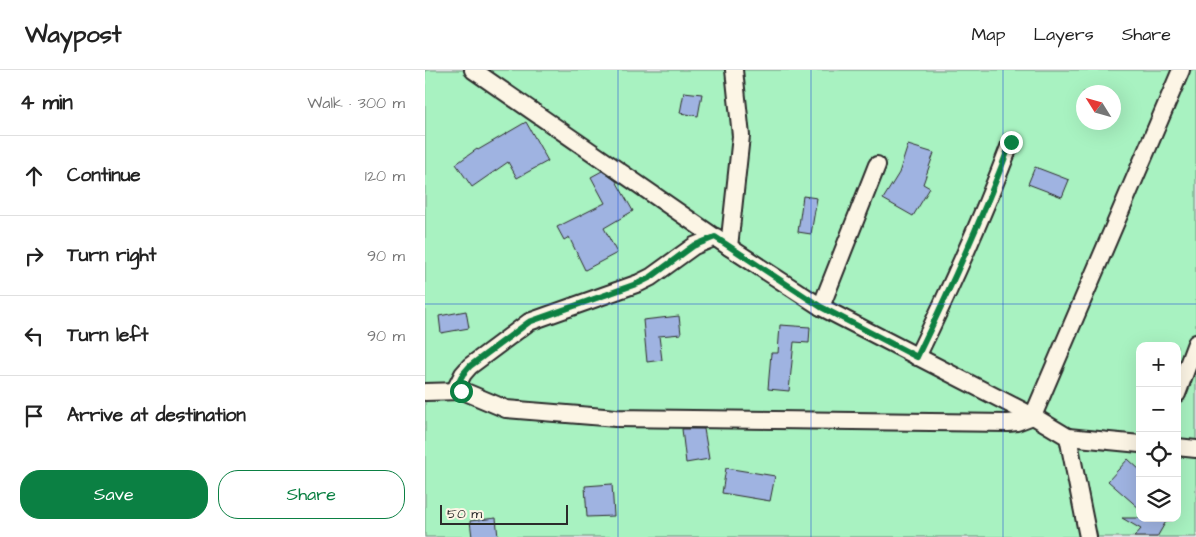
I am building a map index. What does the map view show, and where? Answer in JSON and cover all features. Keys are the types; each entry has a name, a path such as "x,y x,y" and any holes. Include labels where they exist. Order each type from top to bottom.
{"street":[{"path":"473,70 729,247 821,307 1033,416 1068,437 1136,444"},
{"path":"729,247 741,136 734,70"},
{"path":"715,237 693,246 651,277 639,283 529,322 470,366 463,374 456,388 506,409 616,418 1017,422 1033,416 1181,70"},
{"path":"917,357 947,297 1011,142"},
{"path":"821,307 877,165"},
{"path":"1180,387 1196,343"},
{"path":"425,392 461,391"},
{"path":"1068,437 1088,537"},
{"path":"1181,447 1196,449"}],"green space":[{"path":"425,70 1196,70 1196,537 425,537"}],"building":[{"path":"684,92 702,94 698,116 680,113"},
{"path":"526,122 548,161 517,178 508,162 472,187 456,164 477,149"},
{"path":"908,145 934,153 923,184 930,188 913,216 883,199 899,173"},
{"path":"1035,167 1069,180 1062,197 1028,184"},
{"path":"602,171 616,181 633,211 604,228 617,253 585,270 569,237 564,240 557,227 605,203 591,177"},
{"path":"803,196 817,198 811,234 798,232"},
{"path":"466,311 469,328 441,333 439,316"},
{"path":"679,316 681,334 659,336 662,360 647,362 643,320"},
{"path":"780,325 810,327 809,343 794,342 789,391 768,389 771,353 778,353"},
{"path":"682,429 704,429 709,459 686,463"},
{"path":"1128,459 1136,466 1136,506 1108,481"},
{"path":"726,468 775,476 770,501 722,493"},
{"path":"612,484 614,516 587,517 585,486"},
{"path":"496,518 498,537 472,537 470,521"},
{"path":"1122,518 1136,518 1136,522 1166,522 1157,537 1134,537 1141,529"}],"route":[{"path":"461,391 456,388 463,374 470,366 529,322 639,283 651,277 681,253 715,237 821,307 917,357 947,297 1011,142"}]}
